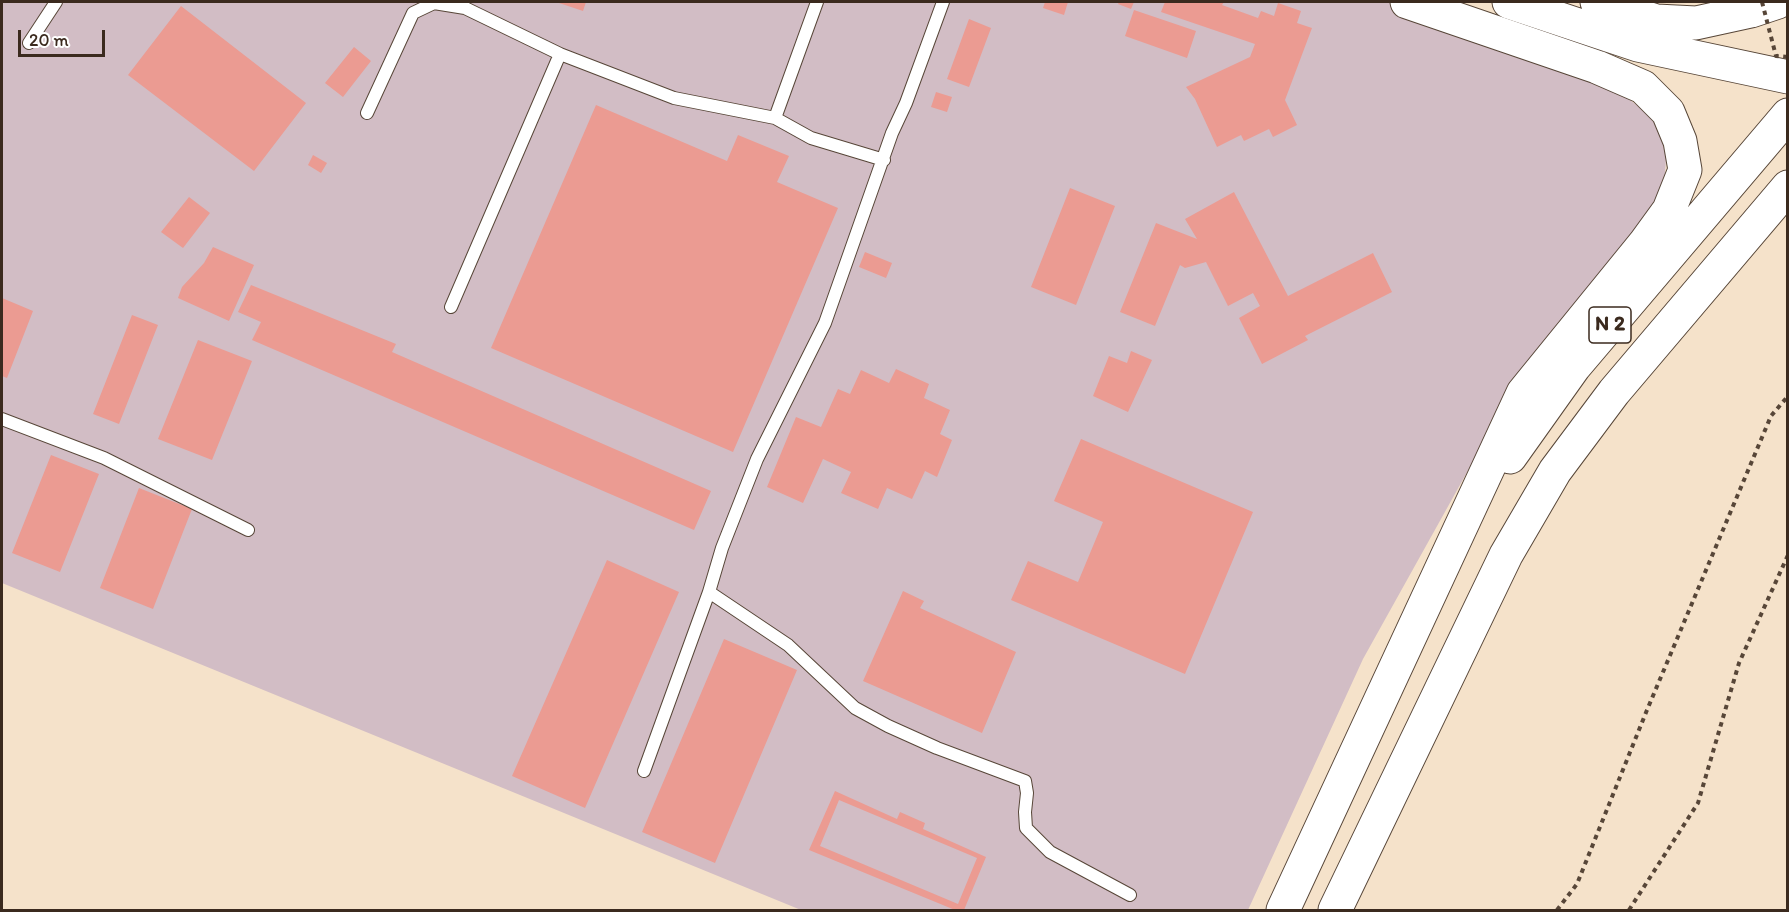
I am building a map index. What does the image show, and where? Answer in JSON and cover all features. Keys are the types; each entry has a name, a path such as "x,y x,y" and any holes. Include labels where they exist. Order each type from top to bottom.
{"main road":[{"path":"1407,2 1597,67 1643,87 1668,112 1680,141 1685,170 1669,210 1523,393 1449,549"},
{"path":"1509,2 1638,45 1788,77"},
{"path":"1597,2 1656,21 1696,23 1751,11 1778,2"},
{"name":"N 2","path":"1283,910 1449,549 1510,456 1574,367 1788,115"},
{"name":"N 2","path":"1335,910 1506,555 1555,471 1614,392 1788,187"}],"lane":[{"path":"29,43 56,2"},
{"path":"775,118 817,2"},
{"path":"644,771 709,592 722,548 757,459 825,323 892,133 906,103 943,2"},
{"path":"366,113 413,13 434,3 465,8 560,54 674,98 775,118 811,138 884,160"},
{"path":"451,308 560,54"},
{"path":"2,419 104,458 248,530"},
{"path":"709,592 788,645 855,708 937,748 1024,781 1028,793 1025,812 1026,828 1050,852 1130,895"}],"path":[{"path":"1762,2 1776,56 1788,57"},
{"path":"1557,910 1577,884 1771,416 1788,396"},
{"path":"1629,910 1698,803 1739,663 1788,555"}],"shaded area":[{"path":"2,2 1399,2 1601,78 1668,129 1664,189 1495,422 1363,659 1248,910 801,910 2,583"}],"building":[{"path":"556,2 586,2 583,11"},
{"path":"1045,2 1068,2 1064,15 1043,8"},
{"path":"1119,2 1134,2 1131,9 1118,4"},
{"path":"1165,2 1224,2 1222,5 1258,18 1261,11 1274,16 1278,3 1301,11 1297,23 1312,28 1285,100 1297,125 1273,137 1269,129 1244,141 1241,135 1217,147 1195,99 1186,87 1250,57 1255,44 1161,12"},
{"path":"181,6 306,103 254,171 128,75"},
{"path":"1134,10 1196,31 1187,58 1125,36"},
{"path":"969,19 991,28 969,87 947,79"},
{"path":"354,47 371,61 343,97 325,83"},
{"path":"936,92 952,97 947,112 931,107"},
{"path":"596,105 727,161 738,135 789,156 777,182 838,208 733,452 491,348"},
{"path":"313,155 327,163 321,173 308,165"},
{"path":"1070,188 1115,206 1076,305 1031,287"},
{"path":"1234,192 1288,296 1373,253 1392,292 1305,336 1308,340 1262,364 1239,318 1260,306 1253,293 1228,306 1206,262 1185,268 1180,265 1155,326 1120,312 1156,223 1197,239 1185,219"},
{"path":"189,197 210,213 183,248 161,232"},
{"path":"213,247 254,265 229,321 178,298 182,287 204,263"},
{"path":"865,252 892,263 886,278 859,267"},
{"path":"251,285 396,344 392,352 711,491 694,530 252,340 261,322 238,312"},
{"path":"2,298 33,311 7,378 2,376"},
{"path":"132,315 158,325 119,424 93,414"},
{"path":"198,340 252,361 212,460 158,439"},
{"path":"1131,351 1152,360 1128,412 1093,396 1109,356 1127,363"},
{"path":"896,369 929,384 924,398 950,410 940,434 952,440 937,477 925,471 912,499 887,488 878,509 841,493 851,472 823,459 803,503 767,487 796,417 821,427 838,389 850,394 861,370 889,383"},
{"path":"1081,439 1253,512 1185,674 1011,600 1028,561 1078,582 1103,522 1054,501"},
{"path":"51,455 99,474 60,572 12,553"},
{"path":"139,488 192,509 153,609 100,588"},
{"path":"607,560 679,592 585,808 512,776"},
{"path":"903,591 924,601 920,608 1016,652 982,733 863,681"},
{"path":"724,639 797,670 715,863 642,832"},
{"path":"835,791 897,819 900,812 925,823 923,829 986,857 964,910 955,910 809,850","holes":["839,800 977,858 958,904 820,846"]}]}
